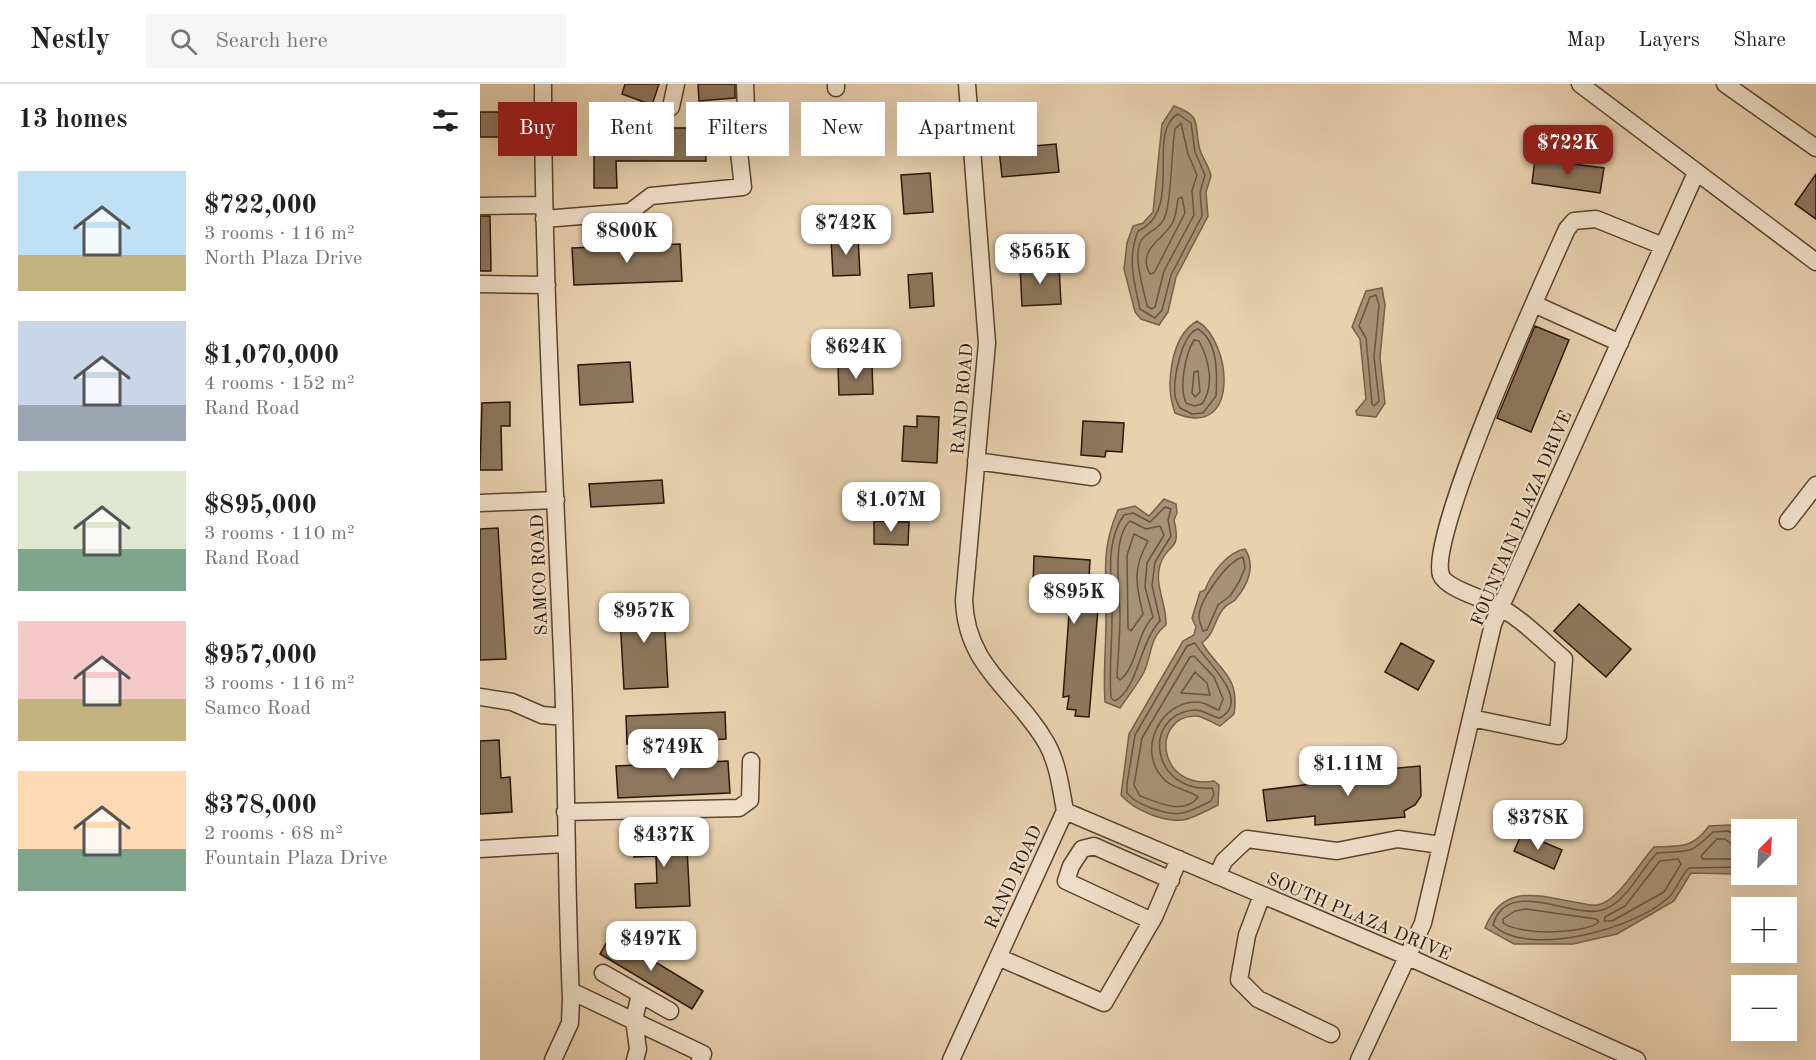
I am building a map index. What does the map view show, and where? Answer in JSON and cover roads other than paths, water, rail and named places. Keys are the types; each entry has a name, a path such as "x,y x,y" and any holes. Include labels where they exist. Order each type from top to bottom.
{"street":[{"name":"SAMCO ROAD","path":"543,84 544,212 564,717 565,844 571,991 570,1023 553,1060"},
{"path":"672,102 676,84"},
{"path":"746,84 746,102"},
{"name":"RAND ROAD","path":"951,1060 1065,811 1049,747 1038,729 990,675 979,657 964,619 987,343 966,84"},
{"path":"1580,84 1816,262"},
{"path":"1725,84 1816,148"},
{"path":"480,206 544,212 630,212 651,196 743,187 739,156"},
{"name":"FOUNTAIN PLAZA DRIVE","path":"1359,1060 1423,923 1493,624 1696,173"},
{"path":"1471,718 1558,736 1564,659 1501,607 1448,584 1441,576 1440,557 1456,497 1534,304 1567,229 1574,221 1596,219 1663,246"},
{"path":"480,284 547,285"},
{"path":"1534,304 1620,343"},
{"path":"976,461 1092,477"},
{"path":"1788,521 1816,485"},
{"path":"480,503 555,500"},
{"path":"480,697 512,702 542,715 564,717"},
{"path":"565,812 739,808 750,800 751,761"},
{"name":"SOUTH PLAZA DRIVE","path":"1065,811 1406,956 1637,1060"},
{"path":"1217,876 1224,861 1247,839 1336,851 1398,839 1441,845"},
{"path":"480,849 565,844"},
{"path":"1152,921 1066,881 1071,866 1082,849 1094,846 1171,880"},
{"path":"998,957 1104,1003 1152,921 1179,859"},
{"path":"1262,895 1247,935 1239,980 1258,999 1331,1034"},
{"path":"603,973 670,1011"},
{"path":"571,991 703,1054 700,1060"},
{"path":"635,1060 638,1049 634,1020 640,994"}],"water":[{"path":"1174,106 1194,118 1200,150 1211,176 1206,192 1208,216 1176,277 1168,312 1159,325 1141,319 1135,312 1124,269 1127,243 1133,226 1143,223 1153,212 1162,124"},
{"path":"1382,288 1385,305 1380,358 1385,403 1376,417 1357,415 1356,411 1366,399 1360,339 1352,327 1366,291"},
{"path":"1197,321 1209,332 1218,348 1223,366 1224,385 1220,401 1211,413 1196,418 1175,413 1170,376 1181,338"},
{"path":"1164,499 1176,504 1177,513 1174,520 1175,543 1163,558 1159,573 1166,625 1154,641 1142,676 1120,708 1105,702 1106,563 1109,538 1118,510 1135,506 1149,516"},
{"path":"1245,549 1250,562 1247,582 1235,600 1221,612 1207,639 1202,643 1231,682 1234,690 1234,714 1220,726 1198,716 1181,719 1171,728 1166,740 1167,753 1172,765 1181,775 1195,781 1214,781 1219,785 1218,805 1186,819 1171,820 1152,815 1135,807 1121,795 1129,734 1183,641 1194,635 1196,627 1192,618 1200,592 1205,590 1211,577 1226,559"},
{"path":"1709,826 1731,826 1731,874 1691,873 1674,901 1617,934 1573,944 1514,944 1485,928 1492,914 1501,904 1522,896 1546,897 1592,905 1605,903 1628,881 1654,847 1685,845 1697,839"}]}
